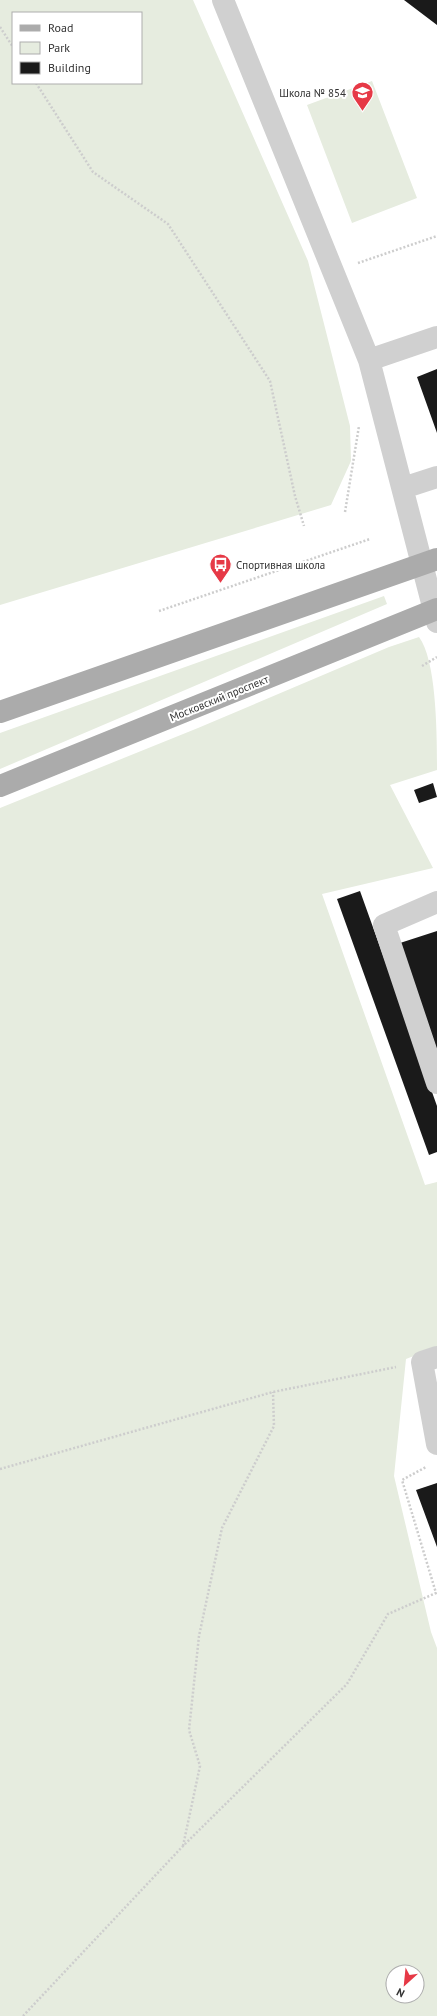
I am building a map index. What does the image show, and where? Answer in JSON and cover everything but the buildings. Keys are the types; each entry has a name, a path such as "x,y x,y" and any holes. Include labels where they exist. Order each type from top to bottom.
{"main road":[{"path":"0,712 429,561"},
{"name":"Московский проспект","path":"0,786 436,614"}],"lane":[{"path":"223,0 369,360 403,488 429,561 436,614"},
{"path":"369,360 437,337"},
{"path":"403,488 437,477"},
{"path":"437,902 384,925 437,1084"},
{"path":"429,1360 437,1444"}],"path":[{"path":"0,27 12,45"},
{"path":"37,84 93,172 168,224 270,381 304,526"},
{"path":"333,272 437,236"},
{"path":"345,512 359,421"},
{"path":"159,611 370,539"},
{"path":"422,666 437,657"},
{"path":"0,1469 273,1392 429,1360"},
{"path":"182,1846 200,1766 189,1730 199,1636 222,1528 274,1426 273,1392"},
{"path":"23,2016 182,1846 347,1684 388,1614 436,1593 402,1480 430,1464"}],"green space":[{"path":"0,0 193,0 308,261 350,426 351,461 331,505 0,605"},
{"path":"372,81 417,198 352,223 307,105"},
{"path":"384,596 387,604 0,769 0,733"},
{"path":"419,637 425,648 433,681 435,700 437,770 390,785 433,868 322,894 425,1185 437,1182 437,1347 406,1359 394,1476 431,1632 437,1648 437,2016 0,2016 0,808 198,728 389,647"}],"place":[{"name":"Школа № 854","path":"362,112"},
{"name":"Спортивная школа","path":"220,584"}]}
